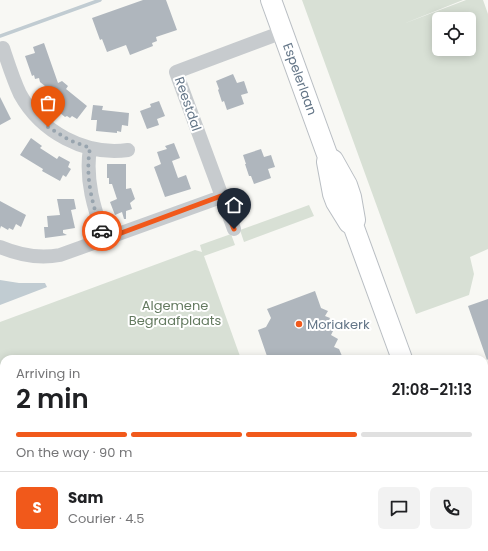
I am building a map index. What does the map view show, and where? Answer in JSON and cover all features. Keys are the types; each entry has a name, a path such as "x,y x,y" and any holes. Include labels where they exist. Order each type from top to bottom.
{"main road":[{"name":"Espelerlaan","path":"271,0 328,158 333,160 350,192 355,220 353,225 401,355"}],"street":[{"name":"Reestdal","path":"234,229 176,72 283,32"},
{"path":"3,48 16,85 25,102 32,112 44,124 74,143 90,148 108,151 128,150"},
{"path":"90,148 88,167 90,191 93,207 105,239"},
{"path":"0,247 32,256 55,256 221,196"}],"green space":[{"path":"302,0 463,0 403,24 432,13 432,56 476,56 476,12 434,12 466,0 483,0 488,14 488,249 470,257 474,274 469,295 416,314"},
{"path":"309,205 314,216 244,242 240,230"},
{"name":"Algemene Begraafplaats","path":"231,234 235,245 204,256 240,355 0,355 0,322 195,250 202,252 200,245"}],"shaded area":[{"path":"0,280 19,283 45,283 47,287 0,305"}],"building":[{"path":"143,0 166,0 177,30 156,37 157,41 152,43 153,46 130,55 126,45 107,52 102,39 100,40 92,18"},
{"path":"44,43 58,83 62,81 68,86 66,89 87,106 77,119 72,116 70,118 67,116 65,117 49,104 56,95 40,82 39,78 35,79 34,75 32,76 25,56 35,53 33,47"},
{"path":"233,74 237,83 244,81 248,93 241,95 244,104 227,110 224,101 222,102 216,81"},
{"path":"0,97 11,119 0,125"},
{"path":"159,101 165,116 157,119 159,125 147,129 140,111 151,107 150,104"},
{"path":"93,105 103,106 102,110 129,113 128,126 122,125 121,132 117,131 117,133 96,131 97,120 91,120"},
{"path":"31,138 42,146 40,148 57,159 59,156 70,162 68,167 71,169 66,177 63,175 60,181 42,171 43,169 20,155"},
{"path":"174,143 180,158 172,161 178,178 186,175 191,189 165,197 154,167 161,164 157,152 167,149 165,146"},
{"path":"261,149 264,157 271,155 275,167 268,169 271,178 254,184 251,176 249,176 243,155"},
{"path":"107,164 126,164 126,189 131,188 135,199 130,203 132,209 126,211 126,219 124,219 122,212 115,215 110,202 117,199 112,184 109,184 109,178 107,178"},
{"path":"57,199 74,199 76,209 71,210 75,228 63,230 63,233 67,235 45,238 44,227 48,227 47,216 60,215"},
{"path":"0,201 26,215 21,227 16,224 13,230 9,228 8,230 1,226 0,229"},
{"name":"Moriakerk","path":"315,291 321,308 328,311 325,316 330,318 327,325 334,329 331,335 338,339 334,347 339,349 342,355 267,355 258,330 266,327 271,318 267,309"},
{"path":"488,299 488,355 485,355 468,306"}],"waterway":[{"path":"0,36 100,0"}],"way so far":[{"path":"48,127 69,140 90,148 88,167 90,191 93,207 102,231"}],"place":[{"name":"Moriakerk","path":"299,324"}],"route":[{"path":"102,231 105,239 221,196 228,210 234,229"}]}
